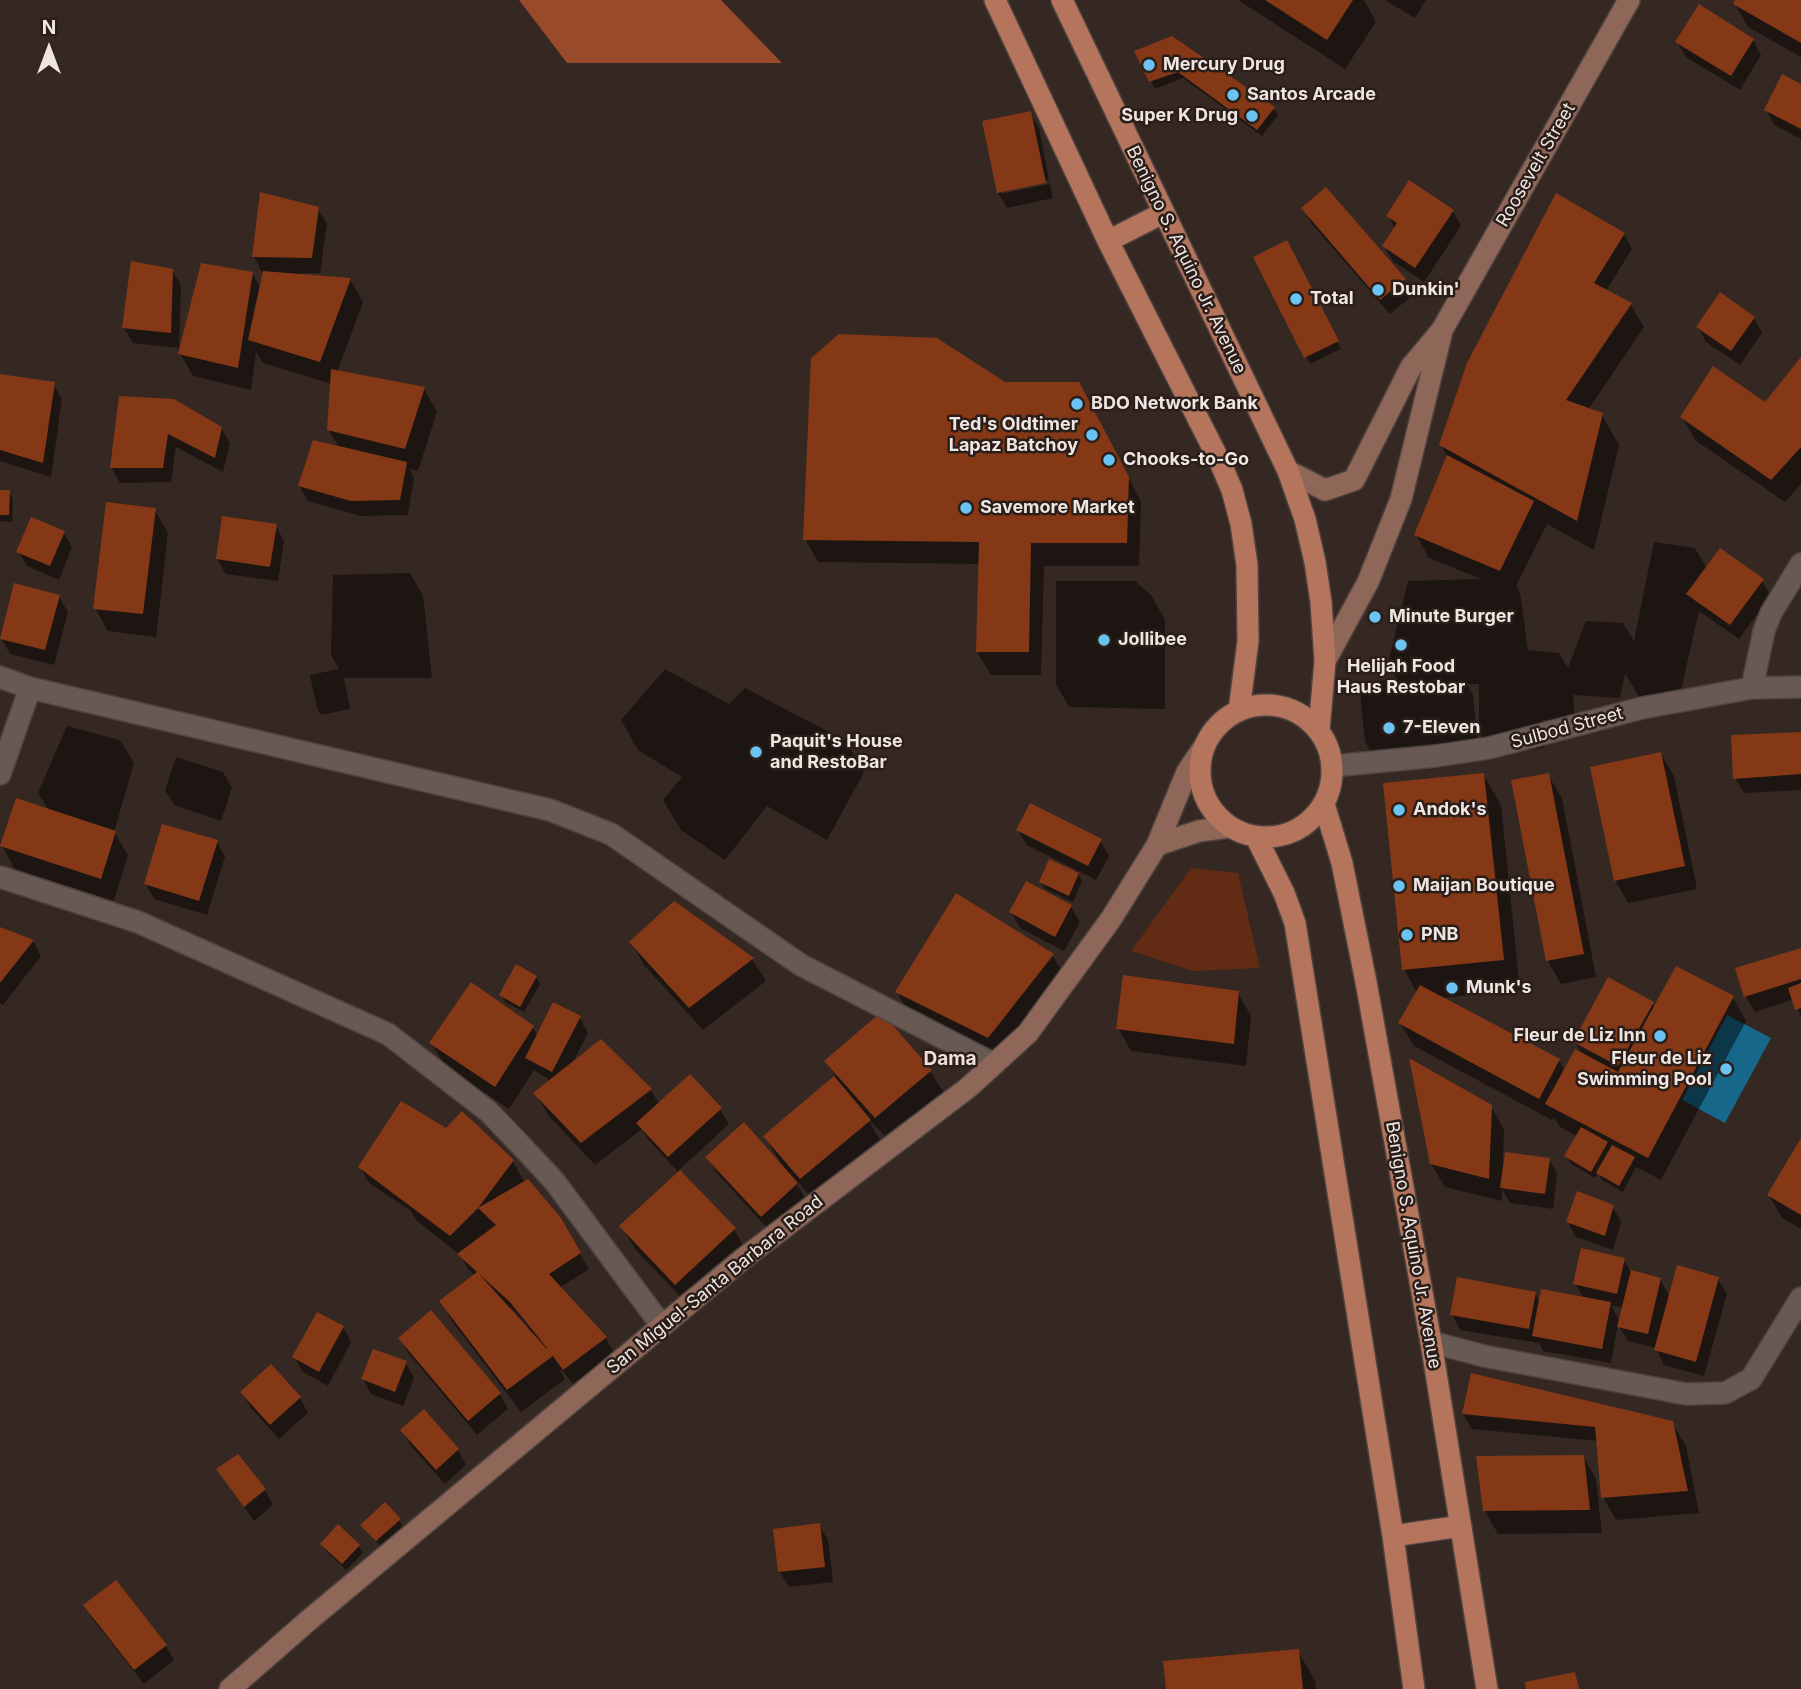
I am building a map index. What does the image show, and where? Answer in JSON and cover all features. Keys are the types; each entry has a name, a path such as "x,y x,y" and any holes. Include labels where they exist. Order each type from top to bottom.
{"main road":[{"path":"995,0 1108,241 1232,490 1241,524 1247,565 1248,641 1239,711"},
{"name":"Benigno S. Aquino Jr. Avenue","path":"1062,0 1288,471 1305,519 1321,601 1325,661 1318,730"},
{"name":"Roosevelt Street","path":"1288,471 1325,490 1354,480 1411,367 1442,330 1629,0"},
{"path":"1108,241 1163,213"},
{"name":"Roosevelt Street","path":"1325,661 1368,582 1401,499 1442,330"},
{"path":"1261,705 1282,707 1302,716 1318,730 1328,747 1333,766 1331,786 1324,804 1306,824 1282,835 1256,837 1230,827 1213,811 1203,791 1200,769 1204,747 1213,732 1239,711 1261,705"},
{"name":"San Miguel-Santa Barbara Road","path":"230,1689 662,1325 744,1258 969,1087 1028,1034 1111,919 1157,845 1187,772 1204,747"},
{"name":"Benigno S. Aquino Jr. Avenue","path":"1324,804 1342,863 1431,1342 1487,1689"},
{"path":"1157,845 1199,831 1230,827"},
{"path":"1256,837 1284,892 1295,923 1394,1536 1414,1689"},
{"path":"1394,1536 1461,1526"}],"street":[{"path":"1752,688 1764,631 1771,613 1801,564"},
{"path":"0,677 30,688 550,810 611,834 801,965 994,1064"},
{"name":"Sulbod Street","path":"1333,766 1436,757 1489,748 1642,708 1752,688 1801,687"},
{"path":"0,774 30,688"},
{"path":"0,877 138,922 388,1034 489,1112 531,1156 555,1182 662,1325"},
{"path":"1431,1342 1484,1356 1686,1394 1725,1393 1751,1379 1801,1298"}],"shaded area":[{"path":"519,0 721,0 782,63 567,63"},
{"path":"1191,868 1238,873 1260,968 1193,971 1131,951"}],"water":[{"name":"Fleur de Liz Swimming Pool","path":"1727,1015 1771,1038 1725,1123 1682,1100"}],"building":[{"path":"1265,0 1353,0 1327,40"},
{"path":"1735,0 1801,0 1801,43 1733,4"},
{"path":"1699,4 1754,39 1731,76 1675,42"},
{"name":"Santos Arcade","path":"1172,36 1275,107 1257,130 1178,72 1149,82 1134,51"},
{"path":"1782,74 1801,84 1801,129 1764,110"},
{"path":"1031,111 1046,183 997,193 982,121"},
{"path":"1409,180 1454,210 1415,268 1382,246 1397,223 1386,216"},
{"path":"1326,187 1406,279 1380,300 1301,208"},
{"path":"260,192 319,207 312,258 252,257"},
{"path":"1556,193 1625,233 1594,283 1632,303 1566,400 1603,413 1577,521 1439,445 1467,363"},
{"name":"Total","path":"1287,240 1339,341 1304,358 1253,257"},
{"path":"131,261 173,269 171,333 122,328"},
{"path":"201,263 253,272 238,368 178,354"},
{"path":"263,271 351,278 320,362 248,340"},
{"path":"1720,292 1755,317 1731,351 1696,327"},
{"name":"Savemore Market","path":"839,334 937,338 1005,382 1079,382 1129,477 1127,543 1031,543 1029,652 976,652 979,542 803,540 811,358"},
{"path":"1801,357 1801,447 1771,480 1680,417 1713,366 1765,402"},
{"path":"331,369 425,387 405,449 327,430"},
{"path":"0,374 55,382 43,463 0,450"},
{"path":"119,396 174,399 222,427 215,458 168,434 163,468 110,468"},
{"path":"313,440 407,462 400,500 351,501 298,486"},
{"path":"1447,455 1534,501 1500,571 1414,535"},
{"path":"0,490 10,490 9,515 0,515"},
{"path":"106,502 156,508 143,614 93,609"},
{"path":"222,516 277,524 270,567 216,559"},
{"path":"31,517 65,531 50,566 16,552"},
{"path":"1720,548 1764,579 1730,625 1686,594"},
{"path":"14,583 60,595 45,650 0,639"},
{"path":"1801,732 1801,774 1733,779 1731,735"},
{"path":"1661,752 1685,866 1614,881 1590,767"},
{"path":"1484,773 1504,960 1402,970 1383,783"},
{"path":"1549,773 1584,954 1546,961 1511,780"},
{"path":"16,798 116,831 101,879 0,846"},
{"path":"1030,803 1102,839 1088,866 1016,830"},
{"path":"162,824 218,840 199,901 144,884"},
{"path":"1049,859 1079,873 1069,896 1039,882"},
{"path":"1026,881 1072,905 1055,937 1009,912"},
{"path":"956,893 1054,954 988,1038 895,992"},
{"path":"674,901 754,958 689,1008 629,942"},
{"path":"0,927 34,940 0,983"},
{"path":"1801,948 1801,979 1744,997 1735,968"},
{"path":"516,964 537,976 520,1007 499,995"},
{"name":"Fleur de Liz Inn","path":"1676,966 1734,996 1648,1158 1545,1104 1575,1049 1618,1072"},
{"path":"1123,975 1239,991 1234,1044 1116,1029"},
{"path":"1608,977 1654,1002 1618,1066 1573,1042"},
{"path":"471,982 534,1026 495,1087 429,1043"},
{"path":"1801,983 1801,1008 1795,1010 1788,988"},
{"path":"1420,985 1560,1059 1539,1099 1398,1023"},
{"path":"553,1002 581,1016 552,1072 525,1058"},
{"path":"881,1012 932,1070 875,1118 824,1061"},
{"path":"601,1039 652,1089 581,1143 533,1093"},
{"path":"1409,1058 1492,1105 1489,1179 1430,1164"},
{"path":"690,1074 722,1108 668,1157 636,1123"},
{"path":"834,1076 871,1120 800,1179 763,1136"},
{"path":"401,1101 446,1128 462,1111 514,1160 478,1208 450,1236 358,1167"},
{"path":"744,1122 798,1183 761,1217 705,1157"},
{"path":"1581,1127 1608,1142 1591,1172 1564,1156"},
{"path":"1801,1138 1801,1215 1767,1195"},
{"path":"1612,1145 1635,1157 1619,1186 1596,1173"},
{"path":"1505,1152 1550,1158 1545,1194 1500,1188"},
{"path":"680,1170 736,1228 675,1285 619,1226"},
{"path":"528,1179 561,1218 581,1253 549,1274 607,1337 563,1370 553,1356 507,1390 439,1301 477,1272 457,1254 496,1225 478,1208","holes":["479,1274 509,1301 547,1348 547,1349"]},
{"path":"1577,1191 1614,1205 1605,1236 1566,1222"},
{"path":"1581,1248 1625,1258 1617,1294 1573,1284"},
{"path":"1677,1265 1719,1277 1696,1362 1654,1350"},
{"path":"1631,1270 1661,1278 1648,1334 1617,1327"},
{"path":"1457,1277 1536,1292 1529,1329 1450,1315"},
{"path":"1541,1289 1611,1302 1602,1349 1532,1336"},
{"path":"431,1310 501,1393 468,1421 398,1338"},
{"path":"317,1312 344,1326 319,1372 292,1357"},
{"path":"373,1349 407,1361 395,1392 361,1379"},
{"path":"271,1364 301,1397 270,1425 240,1392"},
{"path":"1471,1373 1673,1421 1688,1491 1601,1498 1595,1427 1462,1414"},
{"path":"424,1409 459,1449 436,1470 400,1430"},
{"path":"238,1454 266,1489 244,1507 216,1469"},
{"path":"1584,1455 1590,1510 1483,1511 1476,1456"},
{"path":"385,1502 401,1519 376,1541 360,1525"},
{"path":"820,1523 825,1567 778,1572 773,1529"},
{"path":"338,1524 360,1545 342,1564 320,1544"},
{"path":"116,1580 167,1645 134,1670 83,1605"},
{"path":"1299,1649 1303,1689 1166,1689 1163,1661"},
{"path":"1575,1672 1579,1689 1526,1689 1525,1682"}],"place":[{"name":"Mercury Drug","path":"1149,65"},
{"name":"Santos Arcade","path":"1233,95"},
{"name":"Super K Drug","path":"1252,116"},
{"name":"Dunkin'","path":"1378,290"},
{"name":"Total","path":"1296,299"},
{"name":"BDO Network Bank","path":"1077,404"},
{"name":"Ted's Oldtimer Lapaz Batchoy","path":"1092,435"},
{"name":"Chooks-to-Go","path":"1109,460"},
{"name":"Savemore Market","path":"966,508"},
{"name":"Minute Burger","path":"1375,617"},
{"name":"Jollibee","path":"1104,640"},
{"name":"Helijah Food Haus Restobar","path":"1401,645"},
{"name":"7-Eleven","path":"1389,728"},
{"name":"Paquit's House and RestoBar","path":"756,752"},
{"name":"Andok's","path":"1399,810"},
{"name":"Maijan Boutique","path":"1399,886"},
{"name":"PNB","path":"1407,935"},
{"name":"Munk's","path":"1452,988"},
{"name":"Fleur de Liz Inn","path":"1660,1036"},
{"name":"Fleur de Liz Swimming Pool","path":"1726,1069"}],"district":[{"name":"Dama","path":"950,1059"}]}
